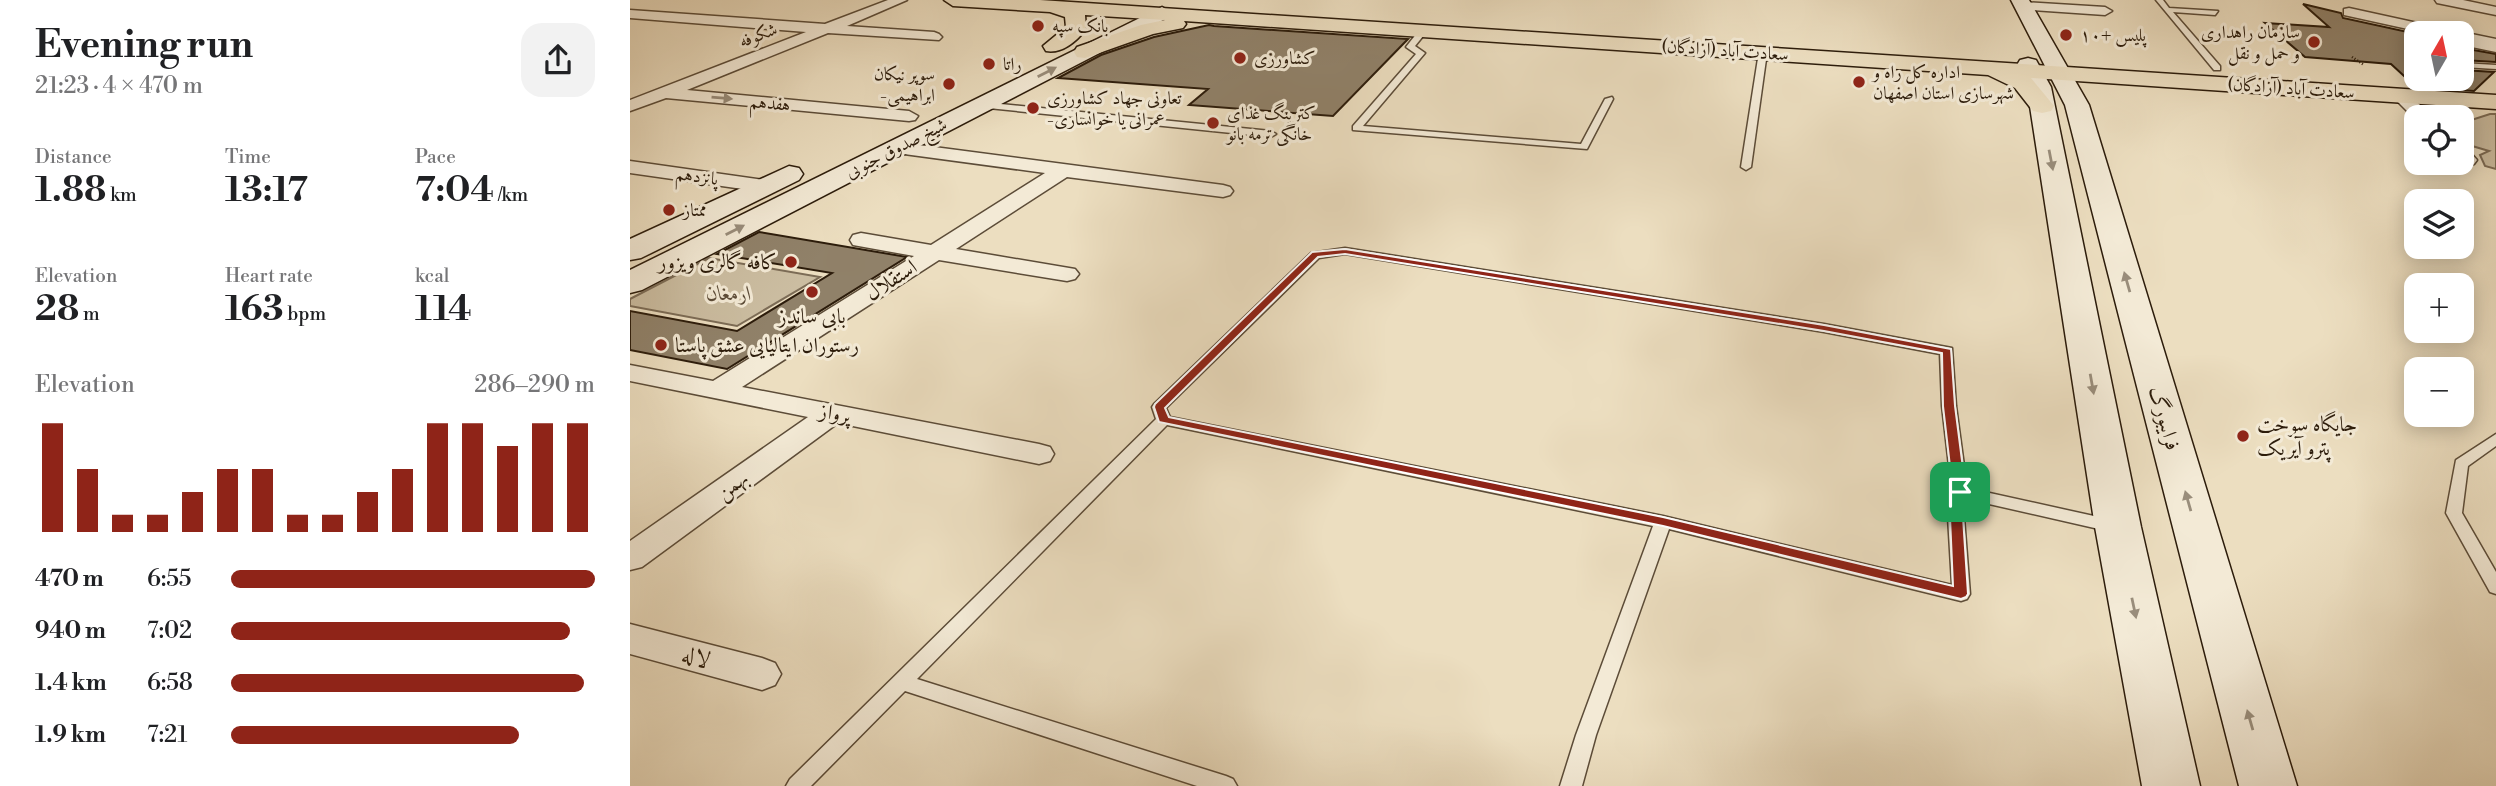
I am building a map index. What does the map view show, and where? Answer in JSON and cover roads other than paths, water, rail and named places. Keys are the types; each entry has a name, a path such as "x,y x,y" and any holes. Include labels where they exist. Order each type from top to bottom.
{"main road":[{"name":"سعادت آباد (آزادگان)","path":"953,0 1018,4 1161,4 1317,9 2037,66 2120,62 2496,86"},
{"path":"2021,3 2037,66 2118,527 2171,786"},
{"path":"1018,4 1071,12 1077,18 1076,29 1054,46"},
{"name":"سعادت آباد (آزادگان)","path":"1161,4 1241,9 1424,30 1763,52 1966,59"},
{"name":"شیخ صدوق جنوبی","path":"838,150 1054,46 1161,4"},
{"name":"شیخ صدوق جنوبی","path":"630,284 1085,52 1161,4"},
{"path":"1085,52 1148,29 1241,9 1317,9"},
{"path":"1966,59 2005,73 2034,90 2037,66"},
{"path":"1966,59 2037,66"},
{"name":"سعادت آباد (آزادگان)","path":"2037,66 2082,89 2104,82 2145,78 2496,102"},
{"name":"فرایبورگ","path":"2037,66 2268,786"},
{"name":"شیخ صدوق جنوبی","path":"630,251 813,162"}],"street":[{"name":"شکوفه","path":"630,106 900,0"},
{"path":"2442,0 2496,11"},
{"path":"2021,3 2105,11"},
{"path":"2349,12 2404,24"},
{"path":"630,14 934,37"},
{"path":"2474,39 2496,44"},
{"name":"هفدهم","path":"630,90 909,116"},
{"path":"2400,95 2410,105"},
{"path":"896,148 1223,191"},
{"name":"پانزدهم","path":"630,167 764,186"},
{"name":"استقلال","path":"718,390 1064,170"},
{"path":"861,240 1067,274"},
{"name":"پرواز","path":"630,373 1039,454"},
{"name":"بهمن","path":"630,558 833,413"},
{"name":"لاله","path":"630,639 762,674"}],"lane":[{"path":"2158,0 2217,68"},
{"path":"2167,10 2215,13"},
{"path":"1424,30 1410,47 1421,53 1356,128 1584,147 1609,99"},
{"path":"2474,45 2496,50"},
{"path":"1746,167 1763,52"},
{"path":"2474,66 2496,67"},
{"path":"981,105 1271,134"},
{"path":"1345,251 1824,328 1947,351 1949,406 1960,492 1956,517 1961,594 1663,522 1164,420 1159,407 1315,254 1345,251"},
{"path":"797,786 1164,420"},
{"path":"2496,439 2460,464 2454,513 2496,587"},
{"path":"1960,492 2118,527"},
{"path":"1571,786 1663,522"},
{"path":"900,681 1226,786"}],"place":[{"name":"بانک سپه","path":"1038,26"},
{"name":"پلیس +۱۰","path":"2066,35"},
{"name":"سازمان راهداری و حمل و نقل","path":"2314,42"},
{"name":"کشاورزی","path":"1240,58"},
{"name":"راتا","path":"989,64"},
{"name":"اداره کل راه و شهرسازی استان اصفهان","path":"1859,82"},
{"name":"سوپر نیکان -ابراهیمی","path":"949,84"},
{"name":"تعاونی جهاد کشاورزی -عمرانی یا خوانساری","path":"1033,108"},
{"name":"کترینگ غذای خانگی ترمه بانو","path":"1213,123"},
{"name":"ممتاز","path":"669,210"},
{"name":"کافه گالری ویزور","path":"791,262"},
{"name":"بابی ساندز","path":"812,292"},
{"name":"رستوران ایتالیایی عشق پاستا","path":"661,345"},
{"name":"جایگاه سوخت پترو آیریک","path":"2243,436"}],"park label":[{"name":"ارمغان","path":"729,293"}]}
